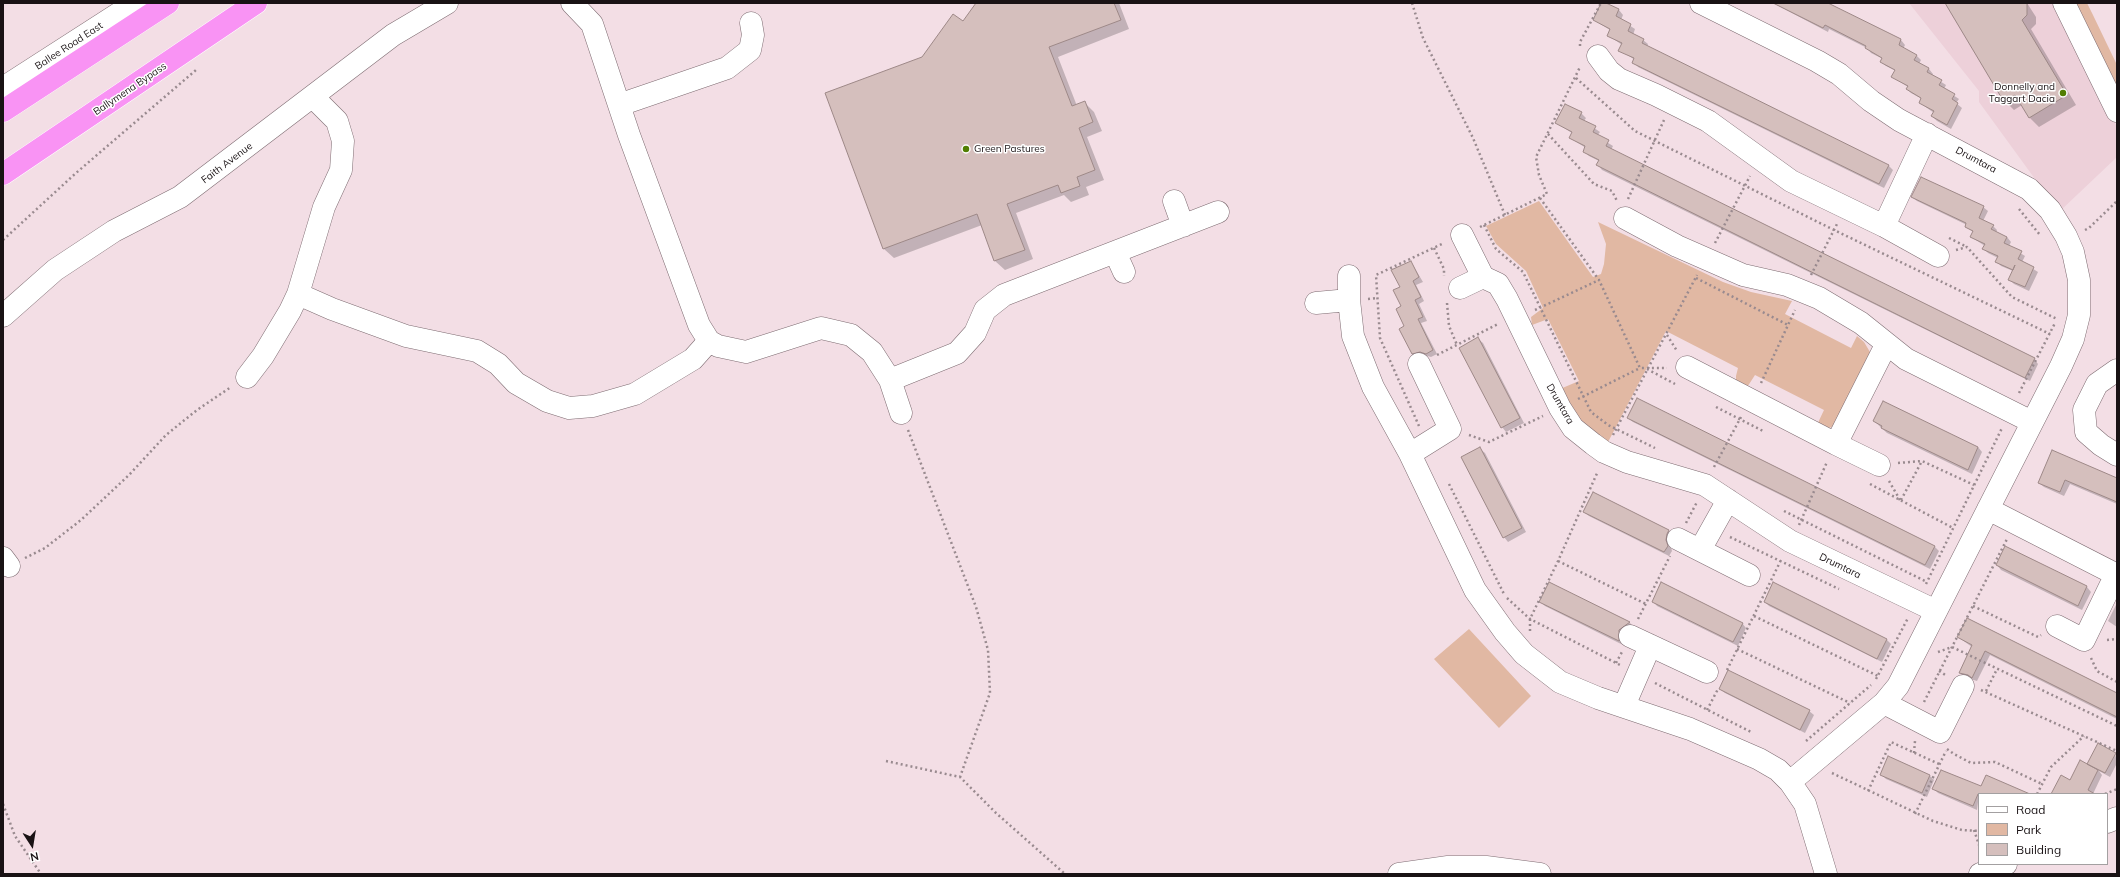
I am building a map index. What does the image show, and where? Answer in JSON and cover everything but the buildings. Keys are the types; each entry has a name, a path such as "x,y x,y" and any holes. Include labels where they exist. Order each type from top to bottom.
{"highway":[{"path":"3,111 168,3"},
{"name":"Ballymena Bypass","path":"3,174 256,3"}],"street":[{"name":"Ballee Road East","path":"3,88 135,3"},
{"name":"Faith Avenue","path":"3,316 55,270 114,232 180,197 393,35 448,3"},
{"path":"572,3 593,13 619,105 699,325 709,341 718,346 746,352 821,328 851,335 872,352 890,380 901,413"},
{"name":"Drumtara","path":"1701,3 1817,61 1851,83 1887,113 2029,189 2050,210 2066,236 2077,265 2080,293 2078,315 2073,338 2062,366 1898,686 1884,704 1809,754 1790,782"},
{"path":"2064,3 2117,111"},
{"path":"619,105 693,73 727,68 750,50 753,35 751,24"},
{"path":"1598,56 1610,71 1619,78 1708,121 1791,181 1884,226 1938,256"},
{"path":"247,377 263,356 290,311 298,294 324,207 340,170 343,141 337,121 313,97"},
{"path":"1884,226 1927,134"},
{"path":"1174,201 1183,226"},
{"path":"890,380 957,353 975,333 985,310 1004,295 1218,212"},
{"path":"1625,218 1677,246 1743,275 1787,285 1819,298 1861,323 1886,345 1906,359 2032,422"},
{"path":"1460,288 1483,277 1462,235"},
{"path":"1115,252 1124,272"},
{"path":"1349,276 1349,300 1353,336 1360,358 1384,409 1418,448 1475,590 1515,644 1535,664 1560,682 1579,691 1690,729 1759,759 1778,770 1790,782 1805,804 1826,874"},
{"name":"Drumtara","path":"1483,277 1498,284 1508,321 1551,412 1604,452 1627,462 1705,485 1790,541 1912,611 1936,611"},
{"path":"298,294 332,309 406,336 477,352 498,364 516,383 547,401 569,408 593,406 635,394 693,359 709,341"},
{"path":"1316,303 1349,300"},
{"path":"1832,453 1886,345"},
{"path":"1418,448 1450,429 1419,364"},
{"path":"1687,367 1752,400 1832,453 1879,464"},
{"path":"2117,370 2096,384 2084,410 2086,432 2101,445 2117,455"},
{"path":"1700,550 1728,500"},
{"path":"1988,509 2116,575 2084,640 2057,626"},
{"path":"1678,539 1749,575"},
{"path":"1630,636 1707,672"},
{"path":"1624,706 1650,646"},
{"path":"1884,704 1943,740 1963,686"},
{"path":"1980,874 2003,865"},
{"path":"1399,874 1448,868 1486,867 1540,874"}],"path":[{"path":"1412,3 1423,38 1473,138 1505,215"},
{"path":"1580,42 1601,3"},
{"path":"3,240 76,173 197,69"},
{"path":"1418,448 1380,338 1376,275 1547,194 1539,175 1536,157 1580,70"},
{"path":"1576,78 1635,131 1834,230 2050,334"},
{"path":"1548,134 1594,184 1612,191 1625,218"},
{"path":"1625,218 1629,195 1655,140"},
{"path":"1706,259 1749,178"},
{"path":"1540,198 1599,280 1640,368"},
{"path":"2066,236 2089,228 2117,201"},
{"path":"2017,207 2042,237"},
{"path":"1484,225 1496,249 1523,272 1591,412 1617,429 1660,450"},
{"path":"1818,261 1834,230"},
{"path":"1938,256 1967,247 2012,297 2057,319"},
{"path":"1604,452 1696,278 1788,325"},
{"path":"1446,350 1599,280"},
{"path":"1978,831 1962,830 1915,814 1868,791 1809,754 1808,738 1871,685 1878,676 1927,582 2060,312"},
{"path":"1752,400 1791,318"},
{"path":"1488,442 1640,368 1687,367"},
{"path":"6,562 45,548 81,520 129,475 166,435 198,410 247,377"},
{"path":"901,413 976,607 988,650 990,693 960,777"},
{"path":"1715,465 1739,419"},
{"path":"1801,520 1832,453"},
{"path":"1879,464 1922,461 1974,485"},
{"path":"1900,500 1922,461"},
{"path":"1448,483 1505,596 1530,619 1756,735"},
{"path":"1616,663 1705,485"},
{"path":"1530,619 1558,561 1570,531 1592,487"},
{"path":"1782,510 1927,582"},
{"path":"2016,523 1939,671 1963,686 1986,691 2117,751"},
{"path":"1712,528 1844,591"},
{"path":"1558,561 1646,604"},
{"path":"1732,659 1780,561"},
{"path":"1973,606 2038,637 2057,626"},
{"path":"1900,617 1912,611"},
{"path":"1754,616 1898,686"},
{"path":"2084,640 2097,671 2117,682"},
{"path":"1912,658 1932,655 1952,646"},
{"path":"1952,646 2117,726"},
{"path":"1736,649 1850,703"},
{"path":"1986,691 1997,669"},
{"path":"2038,793 2051,767 2084,736"},
{"path":"1915,814 1939,764 1943,740"},
{"path":"1943,740 1954,754 1971,762 1995,762 2042,784"},
{"path":"1868,791 1891,742 1939,764"},
{"path":"886,761 960,777 996,813 1065,874"},
{"path":"2107,793 2117,789"},
{"path":"3,804 15,836 41,874"},
{"path":"1974,830 1978,842"}],"shaded area":[{"path":"1909,3 2055,3 2117,127 2117,157 2059,212 1979,102 1979,91"}],"green space":[{"path":"2076,3 2087,3 2092,13 2117,65 2117,87"},
{"path":"1539,201 1593,277 1601,274 1604,264 1606,244 1598,222 1723,282 1751,292 1792,301 1785,314 1851,348 1857,336 1864,342 1870,352 1868,363 1836,426 1824,429 1816,427 1824,410 1755,375 1744,392 1736,384 1738,368 1666,331 1607,444 1589,434 1560,389 1579,381 1548,319 1532,325 1531,317 1543,308 1526,271 1496,244 1486,226"},
{"path":"1469,629 1531,696 1499,728 1434,659"}],"place":[{"name":"Donnelly and Taggart Dacia","path":"2063,93"},
{"name":"Green Pastures","path":"966,149"}]}
